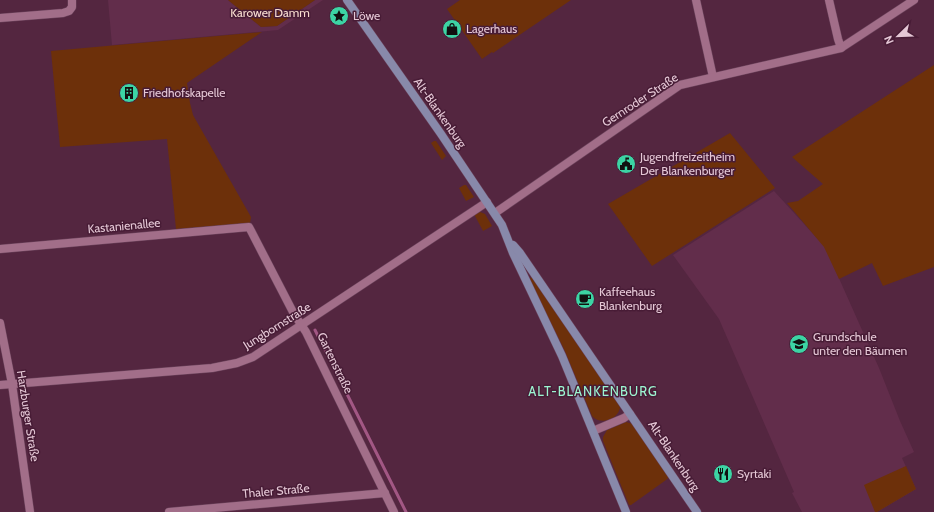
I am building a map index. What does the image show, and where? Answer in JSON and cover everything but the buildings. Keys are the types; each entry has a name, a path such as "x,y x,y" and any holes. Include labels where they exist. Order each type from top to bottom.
{"main road":[{"name":"Alt-Blankenburg","path":"347,0 494,213 509,241 513,253 562,356 626,512"},
{"name":"Alt-Blankenburg","path":"509,241 520,253 697,512"}],"street":[{"path":"0,18 63,13 69,11 72,7 72,0"},
{"path":"696,0 713,77"},
{"path":"829,0 841,48 914,0"},
{"name":"Gernroder Straße","path":"494,213 680,85 841,48"},
{"name":"Jungbornstraße","path":"0,385 212,368 237,363 253,357 487,202"},
{"name":"Gartenstraße","path":"249,227 294,314 302,325 394,512"},
{"name":"Kastanienallee","path":"0,249 249,227"},
{"name":"Harzburger Straße","path":"0,323 12,384 30,512"},
{"path":"593,431 630,414"},
{"name":"Thaler Straße","path":"169,512 385,493"}],"shaded area":[{"path":"108,0 228,0 261,27 277,26 315,0 323,0 278,30 112,45"},
{"name":"Grundschule unter den Bäumen","path":"774,191 825,247 879,368 914,452 902,458 916,489 877,512 802,512 792,493 794,492 719,319 673,255"}],"green space":[{"name":"Karower Damm","path":"228,0 315,0 277,26 261,27"},
{"path":"460,0 571,0 482,59 447,9"},
{"path":"262,32 187,83 193,115 251,217 250,223 176,229 167,139 60,147 51,51"},
{"path":"934,65 934,267 883,286 872,263 839,279 824,247 787,203 798,201 823,184 792,157"},
{"path":"730,133 775,188 652,266 608,204"},
{"path":"436,141 446,156 442,160 431,143"},
{"path":"466,185 474,197 466,201 459,188"},
{"path":"480,212 485,214 492,226 483,231 474,214"},
{"path":"532,277 620,407 619,411 613,418 605,421 596,419 592,416 564,349 529,279"},
{"path":"626,422 633,424 668,475 666,480 631,505 629,505 603,441 603,437 607,430"},
{"path":"906,466 916,489 875,512 864,485"}],"waterway":[{"path":"315,330 406,512"}],"place":[{"name":"Löwe","path":"339,16"},
{"name":"Lagerhaus","path":"452,29"},
{"name":"Friedhofskapelle","path":"129,93"},
{"name":"Jugendfreizeitheim Der Blankenburger","path":"626,164"},
{"name":"Kaffeehaus Blankenburg","path":"585,299"},
{"name":"Grundschule unter den Bäumen","path":"799,344"},
{"name":"Syrtaki","path":"723,474"}],"district":[{"name":"ALT-BLANKENBURG","path":"593,391"}]}
